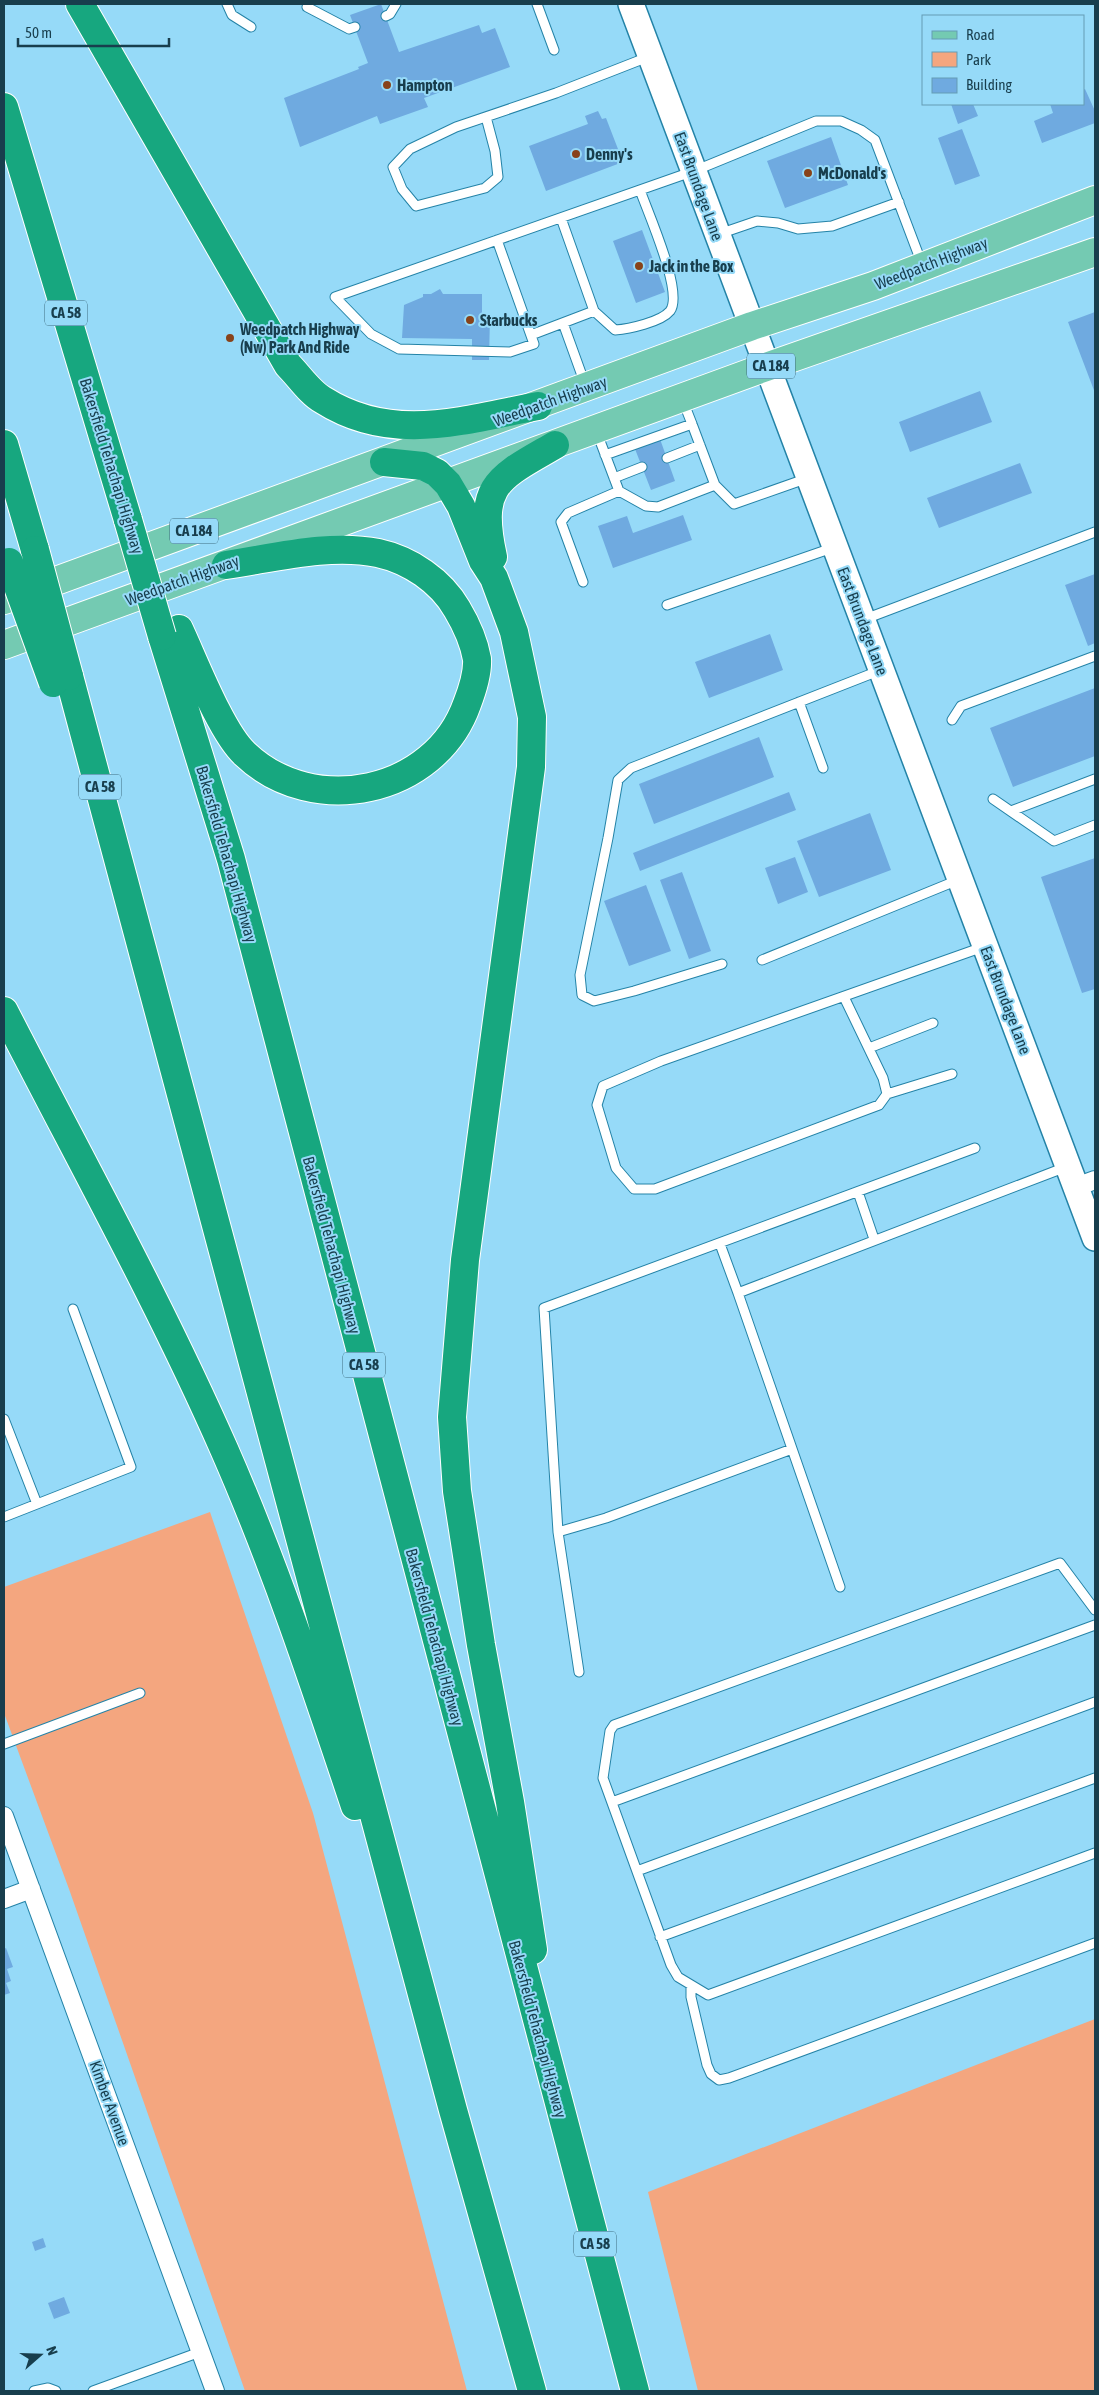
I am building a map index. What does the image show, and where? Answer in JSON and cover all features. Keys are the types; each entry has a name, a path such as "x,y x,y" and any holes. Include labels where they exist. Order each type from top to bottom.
{"highway":[{"path":"80,4 288,364 322,400 367,420 421,427 538,406"},
{"name":"Bakersfield Tehachapi Highway","path":"4,107 128,520 171,632 635,2391"},
{"name":"CA 58","path":"4,444 35,550 61,679 131,899 453,2110 532,2391"},
{"path":"494,578 488,511 491,494 500,479 555,445"},
{"path":"384,462 423,466 437,473 448,484 461,506 483,561 494,578 514,632 532,717 531,767 465,1260 452,1417 457,1491 480,1645 510,1802 556,2097"},
{"path":"171,632 230,735 244,754 263,769 284,780 309,788 335,792 359,791 385,784 409,773 430,758 450,737 464,714 473,687 477,661 463,620 452,600 424,573 392,557 354,551 306,553 226,565"},
{"path":"7,553 61,679"},
{"path":"4,1011 171,1335 224,1449 308,1666 453,2110"}],"main road":[{"name":"East Brundage Lane","path":"631,4 985,946 1080,1178 1095,1238"},
{"name":"Weedpatch Highway","path":"4,600 538,406 752,326 872,286 1095,200"},
{"name":"Weedpatch Highway","path":"4,645 555,445 601,443 683,399 766,367 1095,252"}],"street":[{"name":"Kimber Avenue","path":"4,1816 215,2391"},
{"path":"4,1899 31,1889"}],"lane":[{"path":"227,4 232,15 251,27"},
{"path":"386,16 390,14 396,4"},
{"path":"537,4 554,50"},
{"path":"307,7 350,29 355,27"},
{"path":"486,117 495,150 498,177 485,188 416,206 402,189 393,167 410,149 456,127 651,56"},
{"path":"497,240 534,344 510,352 399,349 371,334 335,297 497,240 561,218 694,171 816,121 841,121 861,130 875,140 923,266"},
{"path":"561,218 594,311 616,330 651,321 668,314 673,306 674,295 669,271 640,190"},
{"path":"717,234 757,221 778,223 798,229 832,226 899,202"},
{"path":"531,335 594,311"},
{"path":"563,323 586,388"},
{"path":"683,399 715,485 734,504 809,478"},
{"path":"692,424 601,443 619,491 646,506 658,507 715,485"},
{"path":"667,458 700,445"},
{"path":"614,478 642,468"},
{"path":"583,582 560,522 568,513 619,491"},
{"path":"862,620 1095,532"},
{"path":"667,605 835,547"},
{"path":"952,720 961,706 1095,656"},
{"path":"722,964 634,991 594,1001 582,995 580,975 618,780 630,768 881,670"},
{"path":"799,702 823,768"},
{"path":"1011,811 1095,779"},
{"path":"993,799 1054,840 1095,825"},
{"path":"762,960 960,879"},
{"path":"952,1074 887,1094 880,1105 655,1189 634,1189 616,1168 596,1105 603,1086 661,1061 985,946"},
{"path":"844,997 883,1078 887,1094"},
{"path":"869,1048 934,1023"},
{"path":"580,1672 558,1532 544,1308 975,1148"},
{"path":"738,1293 874,1239 1080,1178"},
{"path":"858,1192 874,1239"},
{"path":"720,1244 840,1588"},
{"path":"4,1517 131,1467 73,1309"},
{"path":"4,1419 37,1504"},
{"path":"558,1532 606,1518 792,1449"},
{"path":"1095,1610 1060,1563 614,1726 610,1731 603,1778 671,1965 678,1977 708,1995 1095,1853"},
{"path":"612,1802 1095,1625"},
{"path":"4,1744 140,1693"},
{"path":"637,1871 1095,1702"},
{"path":"660,1936 1095,1778"},
{"path":"691,1984 691,1997 707,2065 711,2074 719,2080 730,2078 1095,1943"},
{"path":"93,2391 200,2352"},
{"path":"34,2391 48,2388 56,2391"}],"green space":[{"path":"210,1512 313,1813 467,2391 245,2391 69,1889 4,1713 4,1587"},
{"path":"1095,2019 1095,2391 698,2391 648,2192"}],"building":[{"name":"Hampton","path":"381,4 399,52 479,25 482,33 495,28 510,67 424,98 428,107 380,124 377,116 300,147 284,98 359,69 358,67 368,63 350,15"},
{"path":"1084,90 1095,111 1095,123 1042,143 1034,121 1053,113 1050,105 1084,105"},
{"path":"951,105 973,105 978,116 958,124"},
{"name":"Denny's","path":"598,111 602,119 606,118 623,162 546,191 529,146 588,124 585,116"},
{"path":"962,129 980,176 955,185 938,138"},
{"name":"McDonald's","path":"831,137 848,185 785,208 767,161"},
{"name":"Jack in the Box","path":"642,230 665,292 636,303 613,241"},
{"path":"440,289 443,294 482,294 482,315 490,316 489,360 472,360 472,339 402,338 404,305 423,297 423,294 431,294"},
{"path":"1095,312 1095,393 1068,322"},
{"path":"980,391 992,422 910,452 899,422"},
{"path":"660,439 675,481 651,490 635,449"},
{"path":"1020,463 1032,493 939,528 927,498"},
{"path":"683,515 692,540 613,568 598,526 627,516 633,533"},
{"path":"1095,574 1095,643 1088,646 1065,585"},
{"path":"770,634 783,670 709,698 695,662"},
{"path":"1095,688 1095,756 1013,787 990,728"},
{"path":"759,737 774,777 654,824 639,784"},
{"path":"789,792 796,810 640,871 633,853"},
{"path":"870,813 891,870 819,897 797,841"},
{"path":"795,857 808,892 778,904 765,868"},
{"path":"1095,858 1095,989 1082,993 1041,877"},
{"path":"682,872 711,951 689,959 660,880"},
{"path":"646,885 671,951 629,966 604,901"},
{"path":"6,1948 13,1967 7,1969 11,1981 6,1983 10,1993 4,1995 4,1949"},
{"path":"43,2238 46,2247 35,2251 32,2242"},
{"path":"64,2297 70,2313 54,2319 48,2303"}],"place":[{"name":"Hampton","path":"387,85"},
{"name":"Denny's","path":"576,154"},
{"name":"McDonald's","path":"808,173"},
{"name":"Jack in the Box","path":"639,266"},
{"name":"Starbucks","path":"470,320"},
{"name":"Weedpatch Highway (Nw) Park And Ride","path":"230,338"}]}
